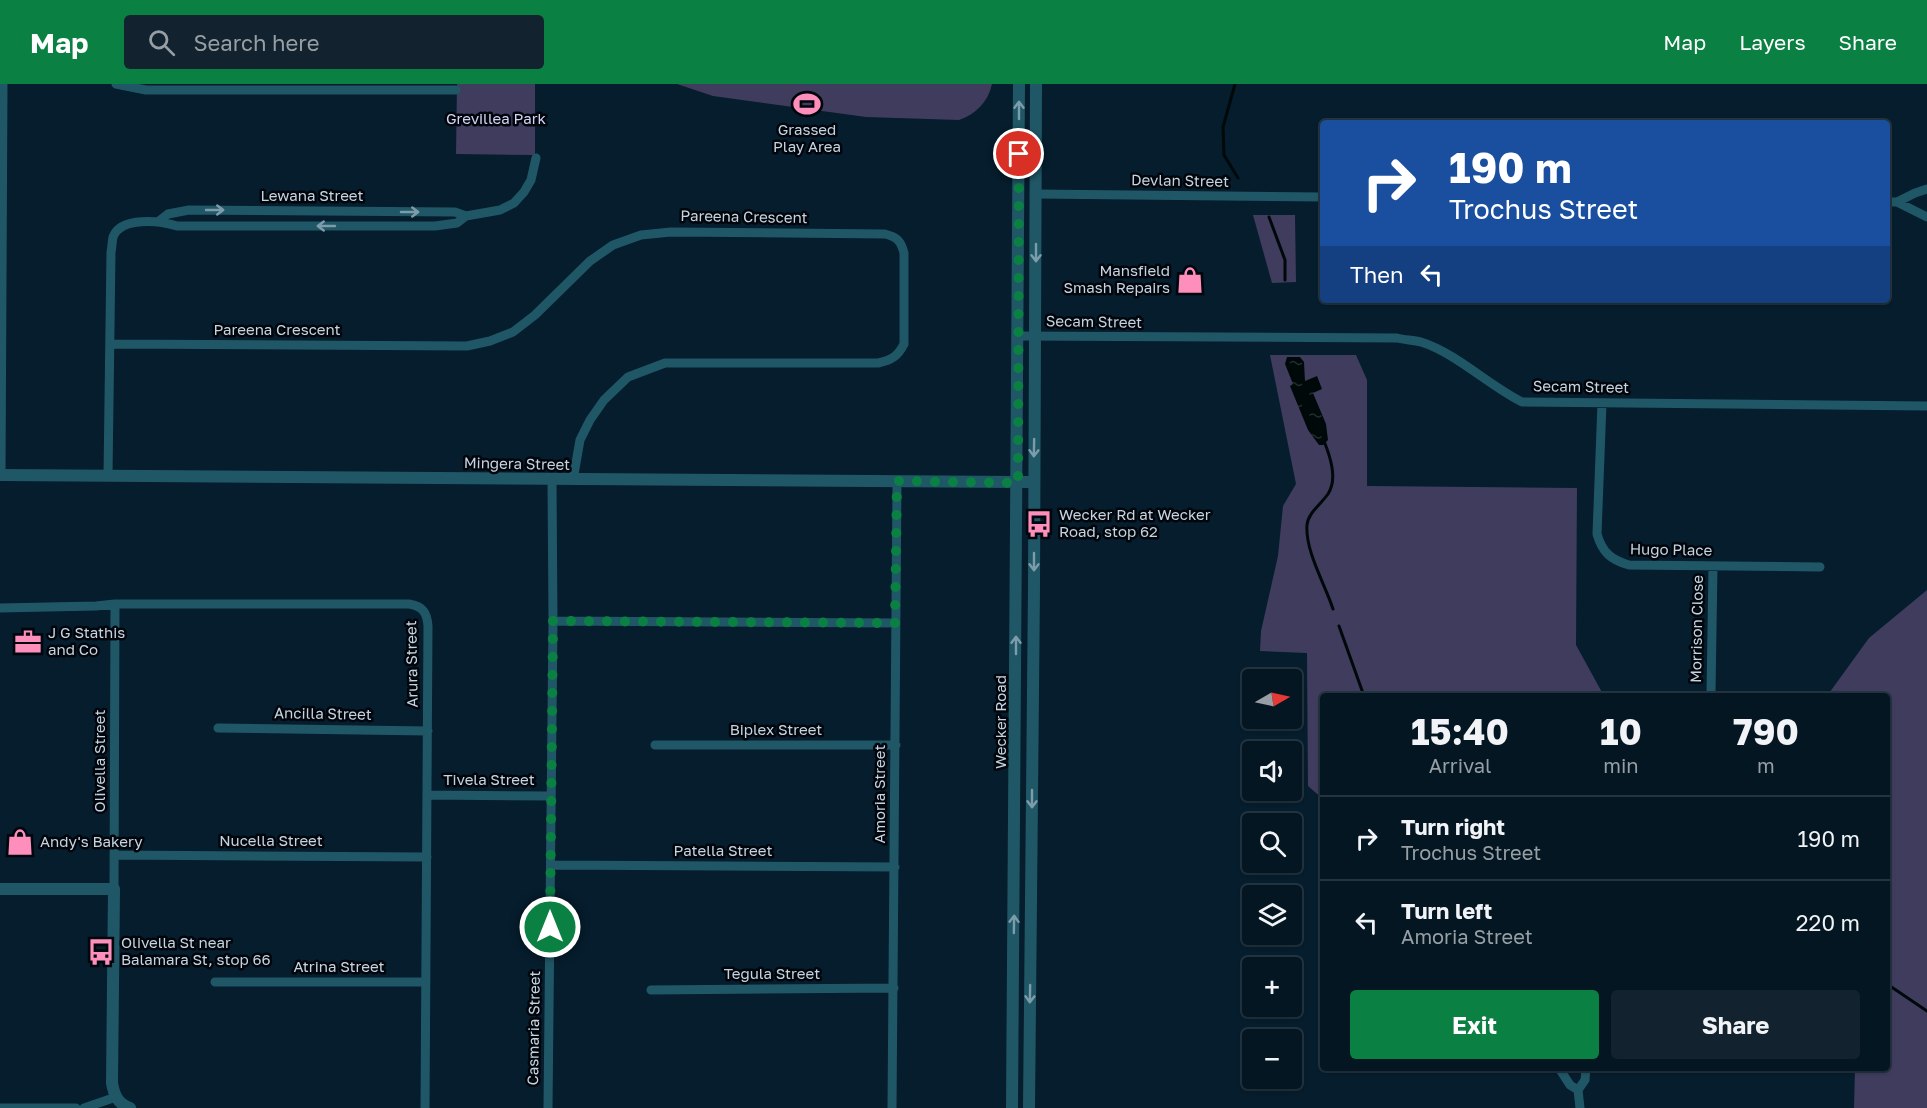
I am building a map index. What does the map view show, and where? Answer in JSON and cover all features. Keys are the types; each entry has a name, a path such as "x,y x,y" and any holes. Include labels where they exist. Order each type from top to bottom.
{"street":[{"path":"1,475 3,84"},
{"path":"116,84 146,90 456,90"},
{"name":"Wecker Road","path":"1012,1108 1019,84"},
{"name":"Wecker Road","path":"1029,1108 1036,84"},
{"name":"Lewana Street","path":"108,476 111,252 113,236 121,227 159,221 177,226 435,226 457,223 466,216 500,210 514,203 531,180 536,158"},
{"path":"1892,202 1927,189"},
{"name":"Devlan Street","path":"1036,194 1320,197"},
{"path":"1892,202 1927,217"},
{"name":"Lewana Street","path":"159,221 168,214 189,210 455,212 466,216"},
{"name":"Pareena Crescent","path":"111,344 467,346 490,341 513,332 535,315 590,261 613,245 641,235 671,232 885,234 901,242 904,253 904,344 898,355 889,361 878,363 665,363 628,377 604,400 590,420 580,440 573,480"},
{"path":"1019,336 1035,336"},
{"name":"Secam Street","path":"1035,336 1397,339 1421,342 1450,357 1522,402 1927,406"},
{"name":"Hugo Place","path":"1602,403 1597,534 1605,553 1629,565 1820,567"},
{"name":"Mingera Street","path":"1,475 1034,482"},
{"name":"Casmaria Street","path":"548,1108 553,621 552,479"},
{"name":"Amoria Street","path":"892,1108 897,481"},
{"name":"Morrison Close","path":"1711,693 1713,566"},
{"name":"Arura Street","path":"0,608 84,607 115,604 419,606 426,613 428,619 428,795 425,1108"},
{"name":"Olivella Street","path":"115,604 112,1083 116,1097"},
{"path":"553,621 895,623"},
{"name":"Ancilla Street","path":"218,728 428,730"},
{"name":"Biplex Street","path":"655,745 896,745"},
{"path":"1016,763 1032,764"},
{"name":"Tivela Street","path":"428,795 551,796"},
{"name":"Nucella Street","path":"114,855 427,857"},
{"name":"Patella Street","path":"551,865 895,867"},
{"path":"1015,869 1031,868"},
{"path":"0,889 114,889"},
{"name":"Atrina Street","path":"215,982 426,982"},
{"name":"Tegula Street","path":"651,990 894,988"},
{"path":"1561,1071 1569,1085 1578,1090"},
{"path":"1580,1108 1578,1090 1585,1080 1586,1071"},
{"path":"84,1108 116,1097 130,1108"},
{"path":"0,1108 76,1108"}],"green space":[{"name":"Grevillea Park","path":"457,84 535,84 535,155 456,154"},
{"path":"677,84 992,84 988,96 980,106 959,120 866,117 713,96"},
{"path":"1253,215 1295,215 1296,282 1272,283"},
{"path":"1270,355 1356,355 1367,380 1367,486 1577,488 1576,645 1602,693 1320,693 1320,796 1308,786 1307,653 1260,651 1261,631 1278,556 1283,506 1296,484"},
{"path":"1927,590 1927,1108 1854,1108 1855,1071 1890,1071 1890,693 1829,693 1869,638"}],"water":[{"path":"1287,357 1300,357 1304,362 1305,381 1317,376 1322,389 1313,393 1326,424 1328,440 1323,445 1319,445 1308,430 1290,386 1293,384 1285,364"}],"waterway":[{"path":"1235,84 1223,127 1224,155 1238,178"},
{"path":"1269,217 1285,260 1285,280"},
{"path":"1324,441 1331,460 1333,475 1331,488 1310,517 1307,535 1312,556 1333,609"},
{"path":"1339,626 1363,693"},
{"path":"1890,986 1927,1011"}],"place":[{"name":"Grassed Play Area","path":"807,104"},
{"name":"Mansfield Smash Repairs","path":"1190,280"},
{"name":"Wecker Rd at Wecker Road, stop 62","path":"1039,524"},
{"name":"J G Stathis and Co","path":"28,642"},
{"name":"Andy's Bakery","path":"20,842"},
{"name":"Olivella St near Balamara St, stop 66","path":"101,952"}],"route":[{"path":"550,927 553,621 895,623 897,481 1018,483 1019,154"}]}
